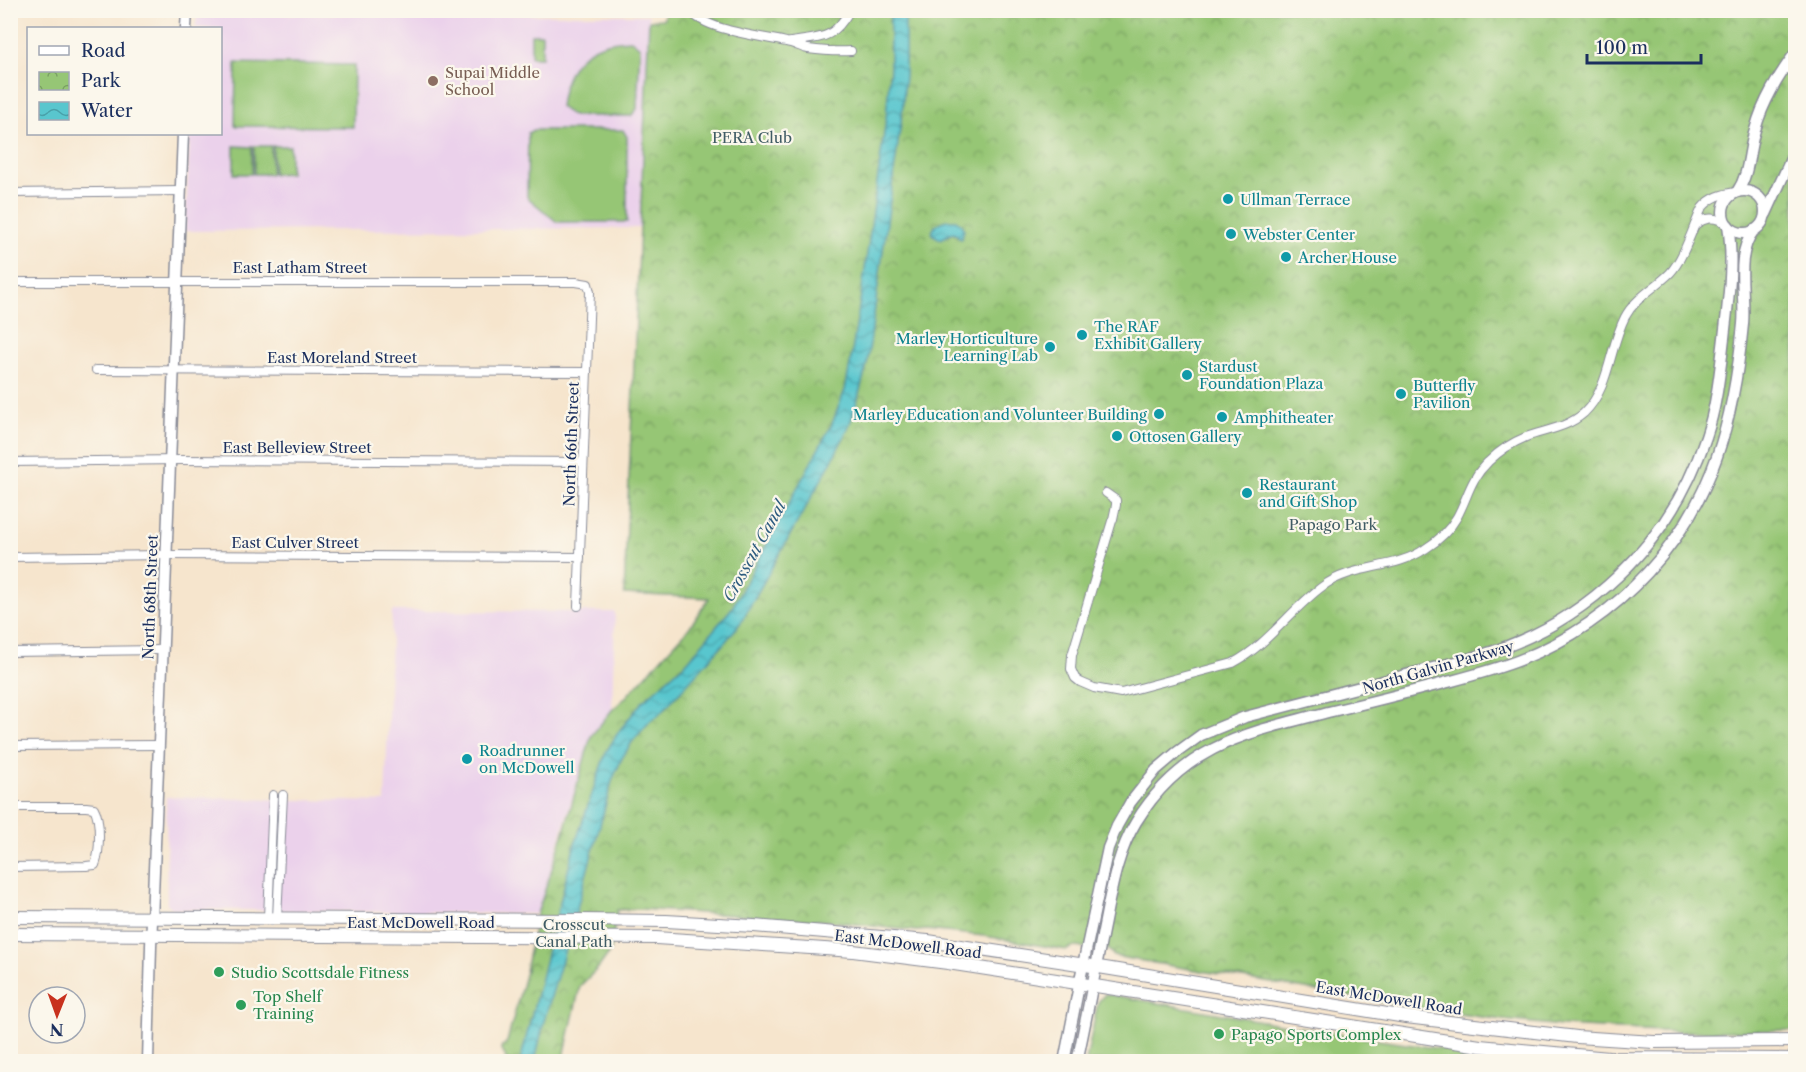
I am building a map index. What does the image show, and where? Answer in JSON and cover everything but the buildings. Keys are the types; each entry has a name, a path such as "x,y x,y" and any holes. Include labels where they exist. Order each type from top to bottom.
{"main road":[{"path":"186,27 187,10"},
{"path":"1796,52 1770,90 1761,112 1752,141 1746,178 1724,206 1723,212 1727,224 1742,233 1759,227 1796,148"},
{"name":"North 68th Street","path":"148,1062 183,135"},
{"path":"1737,192 1749,191 1761,199 1764,205 1764,218"},
{"name":"North Galvin Parkway","path":"1064,1062 1098,890 1112,837 1124,814 1147,781 1166,761 1201,735 1245,717 1475,657 1508,646 1571,614 1608,586 1639,556 1660,529 1681,495 1692,474 1709,425 1719,381 1729,292 1731,254 1727,224"},
{"name":"North Galvin Parkway","path":"1077,1062 1116,873 1128,837 1158,793 1172,778 1198,758 1226,742 1257,730 1488,671 1522,659 1560,641 1597,617 1650,570 1672,542 1693,509 1721,448 1732,405 1743,325 1743,252 1754,230"},
{"name":"East McDowell Road","path":"10,917 666,921 736,925 927,941 1406,1017 1514,1031 1654,1042 1796,1041"},
{"path":"296,918 296,936"},
{"path":"736,925 783,936 810,948 829,940 860,942 896,939"},
{"name":"East McDowell Road","path":"10,934 656,938 854,951 948,963 1368,1030 1508,1049 1640,1059 1796,1059"}],"street":[{"path":"690,10 701,21 715,26 757,37 790,42 813,40 831,34 841,26 850,10"},
{"path":"790,42 805,49 850,51"},
{"path":"10,193 181,191"},
{"path":"1106,493 1116,500 1116,505 1071,664 1075,678 1088,686 1120,693 1233,663 1264,642 1323,586 1338,577 1409,558 1422,552 1449,529 1457,518 1470,485 1488,462 1518,441 1567,424 1584,412 1599,392 1620,327 1630,309 1670,273 1681,257 1702,208 1710,199 1737,192"},
{"path":"1695,225 1708,218 1718,219 1727,224"},
{"name":"East Latham Street","path":"10,282 576,282 588,284"},
{"name":"North 66th Street","path":"578,606 590,292 588,284"},
{"name":"East Moreland Street","path":"96,370 587,372"},
{"name":"East Belleview Street","path":"10,462 170,460 584,462"},
{"name":"East Culver Street","path":"10,557 166,555 580,557"},
{"path":"10,652 162,650"},
{"path":"10,746 159,745"},
{"path":"272,918 273,795"},
{"path":"272,918 283,795"},
{"path":"10,807 94,808 98,814 98,856 95,865 10,867"}],"shaded area":[{"name":"Supai Middle School","path":"199,14 649,15 639,228 185,231 190,135 222,135 222,27 195,27"},
{"path":"392,611 615,612 612,710 591,736 537,914 174,909 167,904 166,797 385,802"}],"green space":[{"name":"Papago Park","path":"665,10 1795,11 1795,1030 1682,1032 1562,1026 1504,1020 1422,1009 1114,956 1108,949 1072,947 1067,950 984,936 927,930 916,931 830,921 639,909 617,910 611,950 599,967 580,986 563,1061 505,1061 506,1058 501,1048 507,1042 527,967 525,971 537,914 563,835 591,736 612,710 689,628 709,598 624,594 649,20 664,19"},
{"path":"531,34 542,34 542,57 531,57"},
{"path":"631,40 640,47 637,109 631,116 573,116 560,107 567,79 580,58 590,50 602,45"},
{"path":"236,63 354,65 353,127 235,126"},
{"path":"533,130 623,130 627,137 627,222 557,222 527,197 528,133"},
{"path":"234,146 252,147 252,174 234,174"},
{"path":"254,146 271,146 271,174 254,174"},
{"path":"273,146 290,146 290,173 273,174"},
{"name":"Papago Sports Complex","path":"1105,994 1387,1041 1557,1061 1086,1061 1098,1002"}],"water":[{"path":"890,11 905,11 905,74 902,115 867,364 855,409 847,431 829,466 741,622 658,716 651,720 622,758 612,781 544,1021 535,1061 520,1062 574,847 606,752 619,731 643,701 688,661 732,608 832,424 845,390 886,119 890,68"},
{"path":"947,220 956,220 960,223 964,230 961,239 954,232 940,239 932,234 935,226"}],"place":[{"name":"Supai Middle School","path":"433,81"},
{"name":"Ullman Terrace","path":"1228,199"},
{"name":"Webster Center","path":"1231,234"},
{"name":"Archer House","path":"1286,257"},
{"name":"The RAF Exhibit Gallery","path":"1082,335"},
{"name":"Marley Horticulture Learning Lab","path":"1050,347"},
{"name":"Stardust Foundation Plaza","path":"1187,375"},
{"name":"Butterfly Pavilion","path":"1401,394"},
{"name":"Marley Education and Volunteer Building","path":"1159,414"},
{"name":"Amphitheater","path":"1222,417"},
{"name":"Ottosen Gallery","path":"1117,436"},
{"name":"Restaurant and Gift Shop","path":"1247,493"},
{"name":"Roadrunner on McDowell","path":"467,759"},
{"name":"Studio Scottsdale Fitness","path":"219,972"},
{"name":"Top Shelf Training","path":"241,1005"},
{"name":"Papago Sports Complex","path":"1219,1034"}],"park label":[{"name":"PERA Club","path":"752,137"},
{"name":"Crosscut Canal Path","path":"574,932"}],"water label":[{"name":"Crosscut Canal","path":"754,551"}]}
